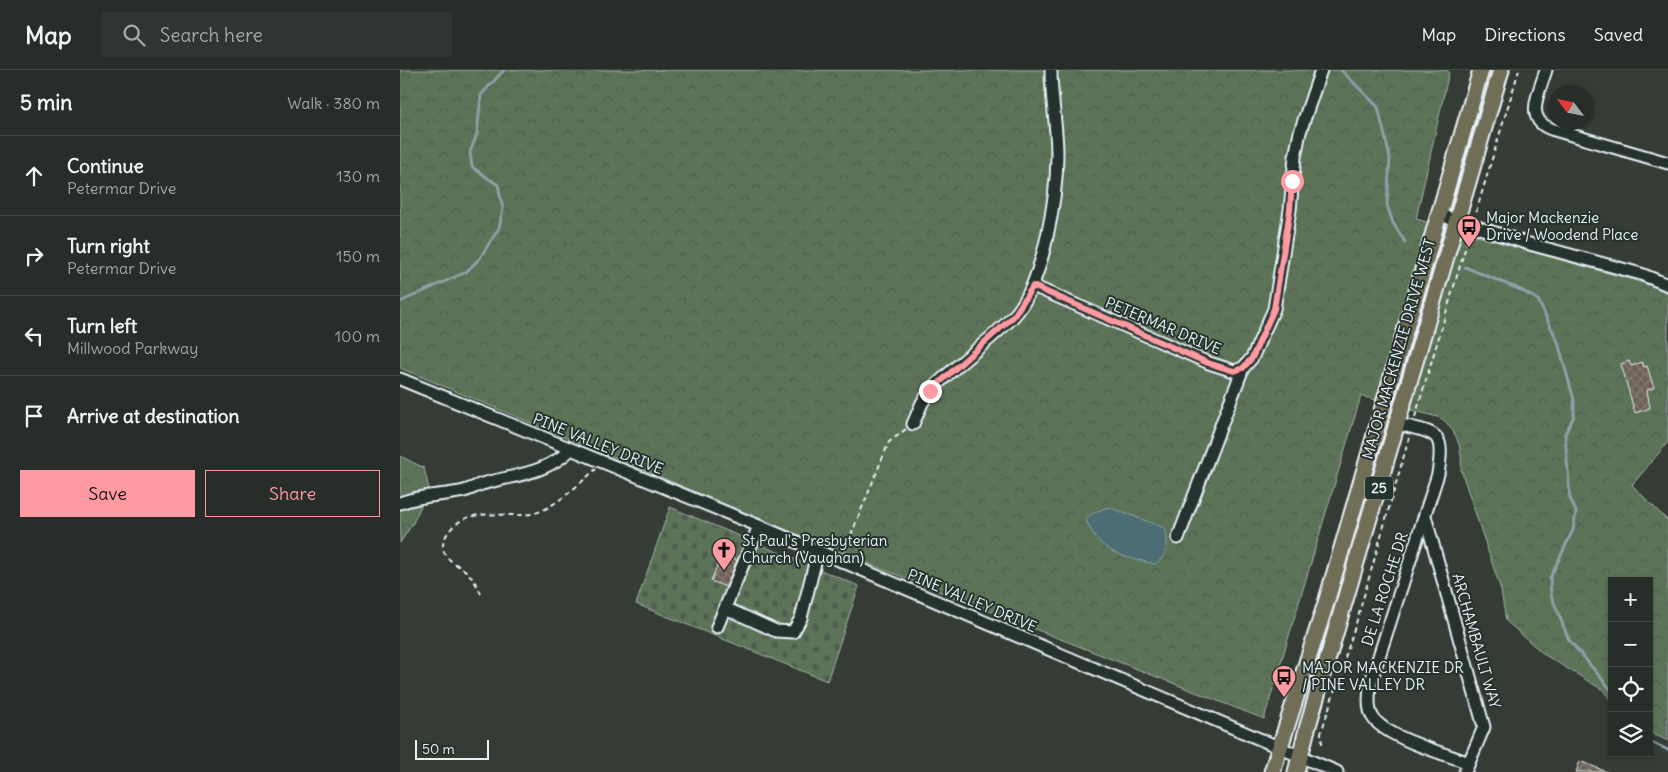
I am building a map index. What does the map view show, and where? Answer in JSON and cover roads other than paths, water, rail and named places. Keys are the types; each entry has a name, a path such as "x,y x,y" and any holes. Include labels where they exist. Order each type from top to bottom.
{"main road":[{"name":"MAJOR MACKENZIE DRIVE WEST","path":"1272,772 1326,603 1481,70"},
{"name":"MAJOR MACKENZIE DRIVE WEST","path":"1296,772 1405,426 1455,220 1501,70"}],"street":[{"path":"914,424 922,403 930,391 1014,316 1033,286 1055,186 1057,152 1051,101 1051,70"},
{"path":"1178,538 1243,368 1252,358 1274,309 1290,210 1295,157 1300,132 1321,70"},
{"path":"1546,70 1535,110 1535,117 1539,123 1551,129 1668,163"},
{"path":"1438,214 1526,243 1641,274 1668,285"},
{"name":"PETERMAR DRIVE","path":"1033,286 1208,363 1234,371 1243,368"},
{"name":"PINE VALLEY DRIVE","path":"400,379 759,526 1338,772"},
{"name":"DE LA ROCHE DR","path":"1405,426 1430,433 1437,438 1442,448 1438,474 1371,681 1370,707 1372,716 1383,728 1467,767"},
{"path":"400,503 417,497 464,491 482,484 540,470 561,459 571,449"},
{"name":"ARCHAMBAULT WAY","path":"1425,515 1484,727 1467,767"},
{"path":"717,627 759,526"},
{"path":"726,608 776,631 793,632 801,618 818,551"}],"water":[{"path":"1108,507 1165,528 1167,538 1163,557 1155,564 1132,559 1114,552 1098,541 1086,520 1091,514"}],"waterway":[{"path":"400,302 466,272 480,258 499,228 503,209 498,185 472,167 470,152 477,134 481,95 504,70"},
{"path":"1341,70 1378,107 1390,158 1387,205 1393,223 1405,242"},
{"path":"1465,267 1521,290 1538,300 1558,342 1574,400 1574,416 1565,434 1570,498 1576,512 1573,530 1550,578 1551,595 1569,640 1608,686"},
{"path":"1653,743 1668,750"}],"place":[{"name":"Major Mackenzie Drive / Woodend Place","path":"1469,248"},
{"name":"St Paul's Presbyterian Church (Vaughan)","path":"724,571"},
{"name":"MAJOR MACKENZIE DR / PINE VALLEY DR","path":"1284,698"}]}
